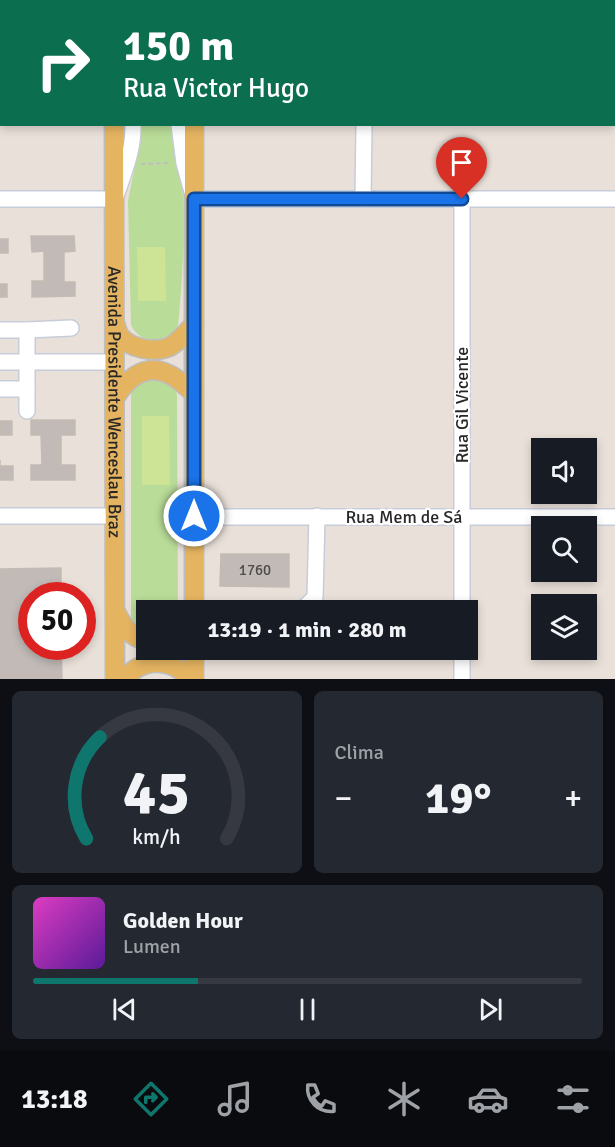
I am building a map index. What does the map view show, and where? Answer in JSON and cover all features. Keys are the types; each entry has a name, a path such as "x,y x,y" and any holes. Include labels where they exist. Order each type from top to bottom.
{"main road":[{"name":"Avenida Presidente Wenceslau Braz","path":"114,126 115,679"},
{"path":"194,126 194,600"},
{"path":"115,323 120,337 134,346 150,350 168,347 194,325"},
{"path":"115,398 123,384 137,374 151,370 166,372 194,393"},
{"path":"115,610 124,628 136,638"},
{"path":"192,679 193,660"},
{"path":"125,679 139,665 169,663 192,679"}],"street":[{"path":"0,199 115,199 127,164 134,133 133,126"},
{"path":"178,126 184,163 194,199 615,199"},
{"path":"363,199 364,126"},
{"name":"Rua Gil Vicente","path":"462,199 462,600"},
{"path":"0,330 71,328"},
{"path":"27,330 27,411"},
{"path":"0,362 115,362"},
{"path":"0,388 27,388"},
{"path":"0,516 115,516"},
{"name":"Rua Mem de Sá","path":"194,516 615,517"},
{"path":"312,600 315,597 317,516"},
{"path":"462,660 462,679"}],"path":[{"path":"127,164 184,163"}],"green space":[{"path":"139,126 173,126 183,197 183,262 178,326 167,336 154,340 141,337 131,325 128,201 139,145"},
{"path":"137,247 165,247 166,301 138,301"},
{"path":"153,379 166,381 175,387 177,395 178,600 136,600 136,628 131,625 131,391 140,381"},
{"path":"142,416 169,416 170,485 142,485"}],"building":[{"path":"31,236 74,236 75,251 64,252 64,282 75,282 75,296 32,297 32,281 44,281 44,251 32,252"},
{"path":"0,239 8,239 8,253 0,253"},
{"path":"0,284 7,284 7,297 0,297"},
{"path":"31,420 75,420 75,435 61,435 61,465 75,465 75,480 31,480 31,465 42,465 41,435 31,435"},
{"path":"0,421 12,421 12,435 0,435"},
{"path":"0,466 13,466 13,480 0,480"},
{"path":"221,554 289,554 289,587 220,586"},
{"path":"61,568 61,582 18,582 18,660 61,660 62,679 0,679 0,569"}],"route":[{"path":"194,516 194,199 462,199"}]}
